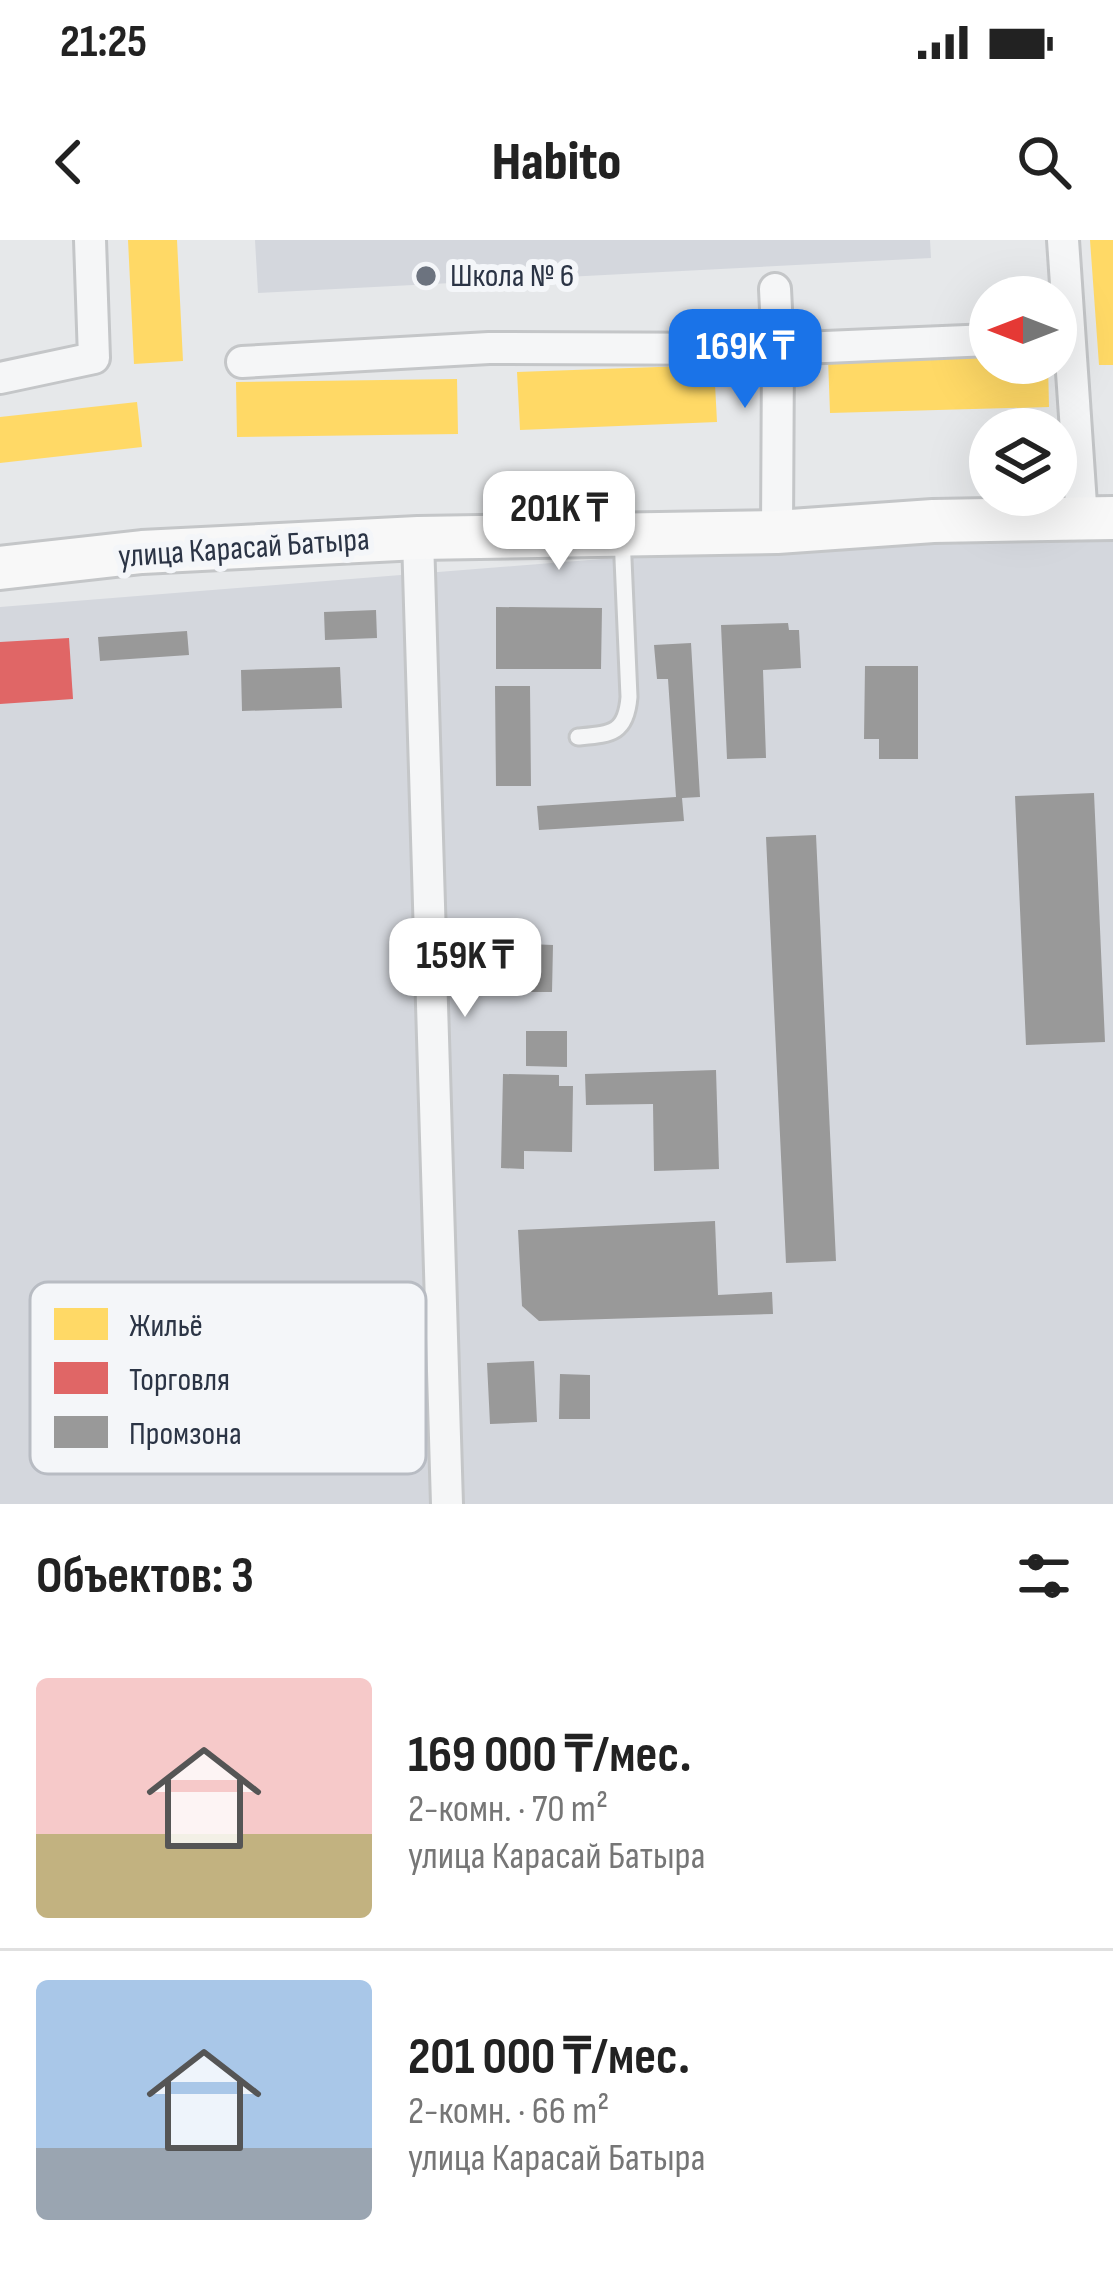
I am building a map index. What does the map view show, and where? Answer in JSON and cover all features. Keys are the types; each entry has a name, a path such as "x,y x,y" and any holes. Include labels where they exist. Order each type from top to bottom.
{"main road":[{"name":"улица Карасай Батыра","path":"0,568 142,552 418,538 777,532 933,521 1097,519"}],"street":[{"path":"0,378 94,358 90,240"},
{"name":"улица Карасай Батыра","path":"1063,240 1063,276"},
{"path":"775,289 777,532"},
{"path":"242,362 489,348 778,349 969,341"},
{"name":"улица Карасай Батыра","path":"1072,384 1097,519"},
{"path":"418,538 447,1504"}],"lane":[{"path":"578,736 620,729 628,716 622,532"}],"shaded area":[{"name":"Школа № 6","path":"255,240 930,240 931,258 258,293"},
{"path":"1113,518 1113,1504 0,1504 0,607"}],"building: Жильё":[{"path":"128,240 177,240 183,361 134,364"},
{"path":"1090,240 1113,240 1113,365 1099,365"},
{"path":"969,355 969,384 1048,384 1049,407 830,413 828,358"},
{"path":"714,365 717,422 520,430 517,372"},
{"path":"457,379 458,434 237,437 236,382"},
{"path":"137,402 142,447 0,463 0,417"}],"building: Торговля":[{"path":"69,638 73,699 0,704 0,642"}],"building: Промзона":[{"path":"496,607 602,608 601,669 496,669"},
{"path":"376,610 377,638 325,640 324,612"},
{"path":"788,623 789,630 799,630 801,668 763,670 766,758 727,759 721,625"},
{"path":"187,631 189,655 100,661 98,637"},
{"path":"691,643 700,797 682,798 684,821 539,830 537,806 676,797 668,679 657,679 654,645"},
{"path":"865,666 918,666 918,759 879,759 879,739 864,739"},
{"path":"340,667 342,708 242,711 241,670"},
{"path":"495,686 530,686 531,786 496,786"},
{"path":"1094,793 1105,1042 1026,1045 1015,796"},
{"path":"816,835 836,1261 786,1263 766,837"},
{"path":"528,944 553,945 552,992 528,992"},
{"path":"526,1031 567,1031 567,1067 526,1066"},
{"path":"716,1070 719,1169 654,1171 653,1104 586,1105 585,1074"},
{"path":"503,1074 559,1075 559,1086 573,1086 572,1152 524,1151 524,1169 501,1168"},
{"path":"715,1221 718,1295 772,1292 773,1314 539,1321 522,1306 518,1230"},
{"path":"534,1361 537,1422 490,1424 487,1363"},
{"path":"560,1374 590,1375 590,1419 559,1419"}],"place":[{"name":"Школа № 6","path":"426,276"}]}
